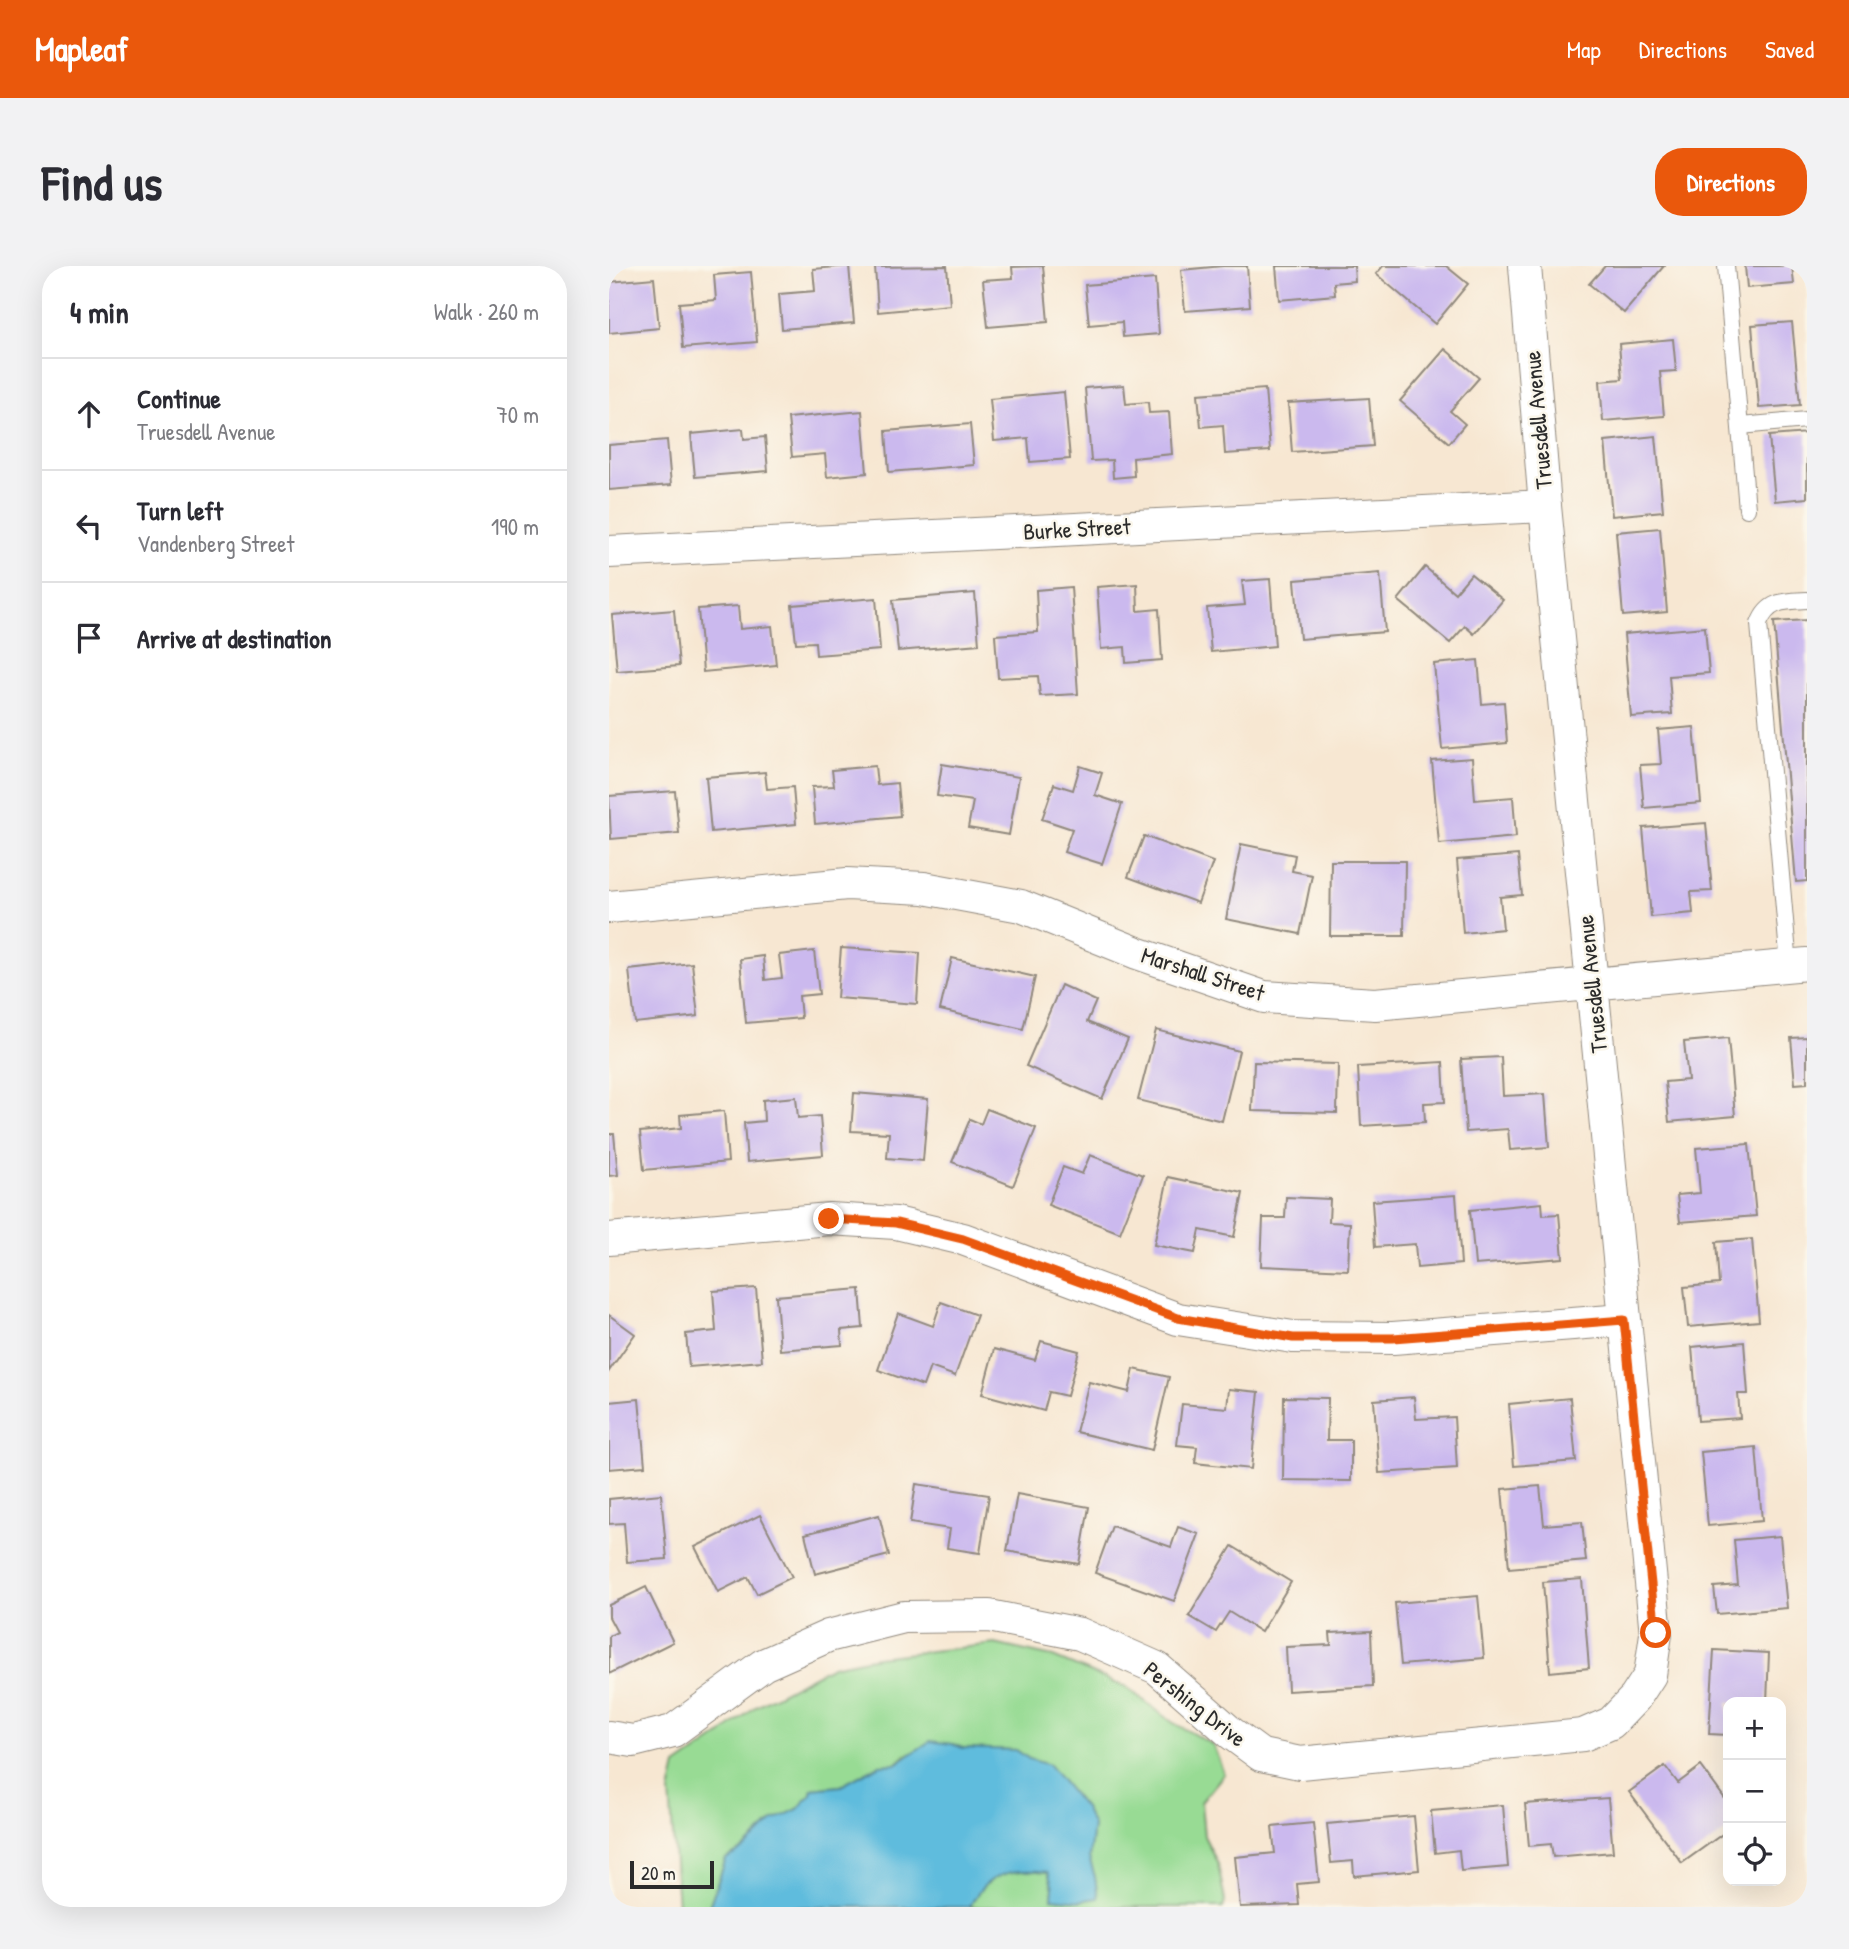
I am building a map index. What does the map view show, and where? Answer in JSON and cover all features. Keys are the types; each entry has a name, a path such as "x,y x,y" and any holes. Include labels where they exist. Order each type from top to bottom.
{"street":[{"name":"Truesdell Avenue","path":"1525,266 1545,506 1656,1633 1650,1675 1635,1698"},
{"name":"Burke Street","path":"609,552 1545,506"},
{"name":"Marshall Street","path":"609,907 847,884 924,888 1021,906 1137,953 1263,997 1375,1004 1798,965"},
{"path":"609,1239 829,1219 896,1223 963,1239 1178,1318 1293,1338 1393,1338 1624,1320"},
{"name":"Pershing Drive","path":"609,1737 633,1741 673,1731 763,1665 828,1636 904,1616 989,1616 1080,1634 1157,1668 1231,1733 1261,1755 1300,1763 1583,1735 1611,1723 1635,1698"}],"lane":[{"path":"1726,266 1747,509"},
{"path":"1740,426 1807,421"},
{"path":"1798,965 1759,624 1763,613 1773,605 1807,600"}],"green space":[{"path":"995,1644 1053,1657 1126,1687 1172,1722 1213,1745 1224,1774 1201,1802 1204,1836 1218,1864 1225,1901 1223,1907 970,1907 976,1895 992,1879 1012,1872 1048,1872 1053,1888 1052,1898 1095,1877 1089,1858 1093,1826 1084,1808 1049,1765 1029,1759 1016,1750 963,1748 952,1744 906,1755 896,1764 880,1765 841,1786 812,1789 798,1809 773,1821 745,1848 726,1859 709,1907 678,1907 670,1792 676,1766 756,1706 832,1666 877,1657"}],"water":[{"path":"930,1741 963,1748 1016,1750 1029,1759 1049,1765 1084,1808 1093,1826 1089,1858 1098,1898 1079,1901 1052,1898 1053,1888 1048,1872 1024,1871 992,1879 976,1895 970,1907 709,1907 726,1859 745,1848 773,1821 798,1809 812,1789 841,1786 880,1765 896,1764"}],"building":[{"path":"849,266 854,323 782,329 779,294 815,291 813,269"},
{"path":"947,266 950,305 878,312 875,267"},
{"path":"1043,266 1048,322 988,327 983,280 1013,278 1012,267"},
{"path":"1247,266 1250,306 1185,311 1181,270"},
{"path":"1276,266 1354,266 1355,281 1334,283 1335,295 1279,300"},
{"path":"1383,266 1446,266 1468,284 1435,324 1376,274"},
{"path":"1605,266 1664,266 1624,313 1589,284"},
{"path":"1745,266 1792,266 1794,284 1747,288"},
{"path":"751,272 757,342 683,348 679,303 716,300 714,275"},
{"path":"654,278 659,328 609,333 609,282"},
{"path":"1155,279 1159,334 1123,337 1122,322 1089,325 1085,285"},
{"path":"1792,322 1800,405 1759,408 1752,325"},
{"path":"1673,339 1676,371 1660,372 1664,416 1603,421 1600,381 1622,379 1619,344"},
{"path":"1445,349 1479,378 1450,411 1465,424 1449,443 1400,401"},
{"path":"1124,385 1126,404 1148,402 1149,413 1169,412 1172,454 1133,458 1134,476 1113,478 1112,460 1091,461 1085,388"},
{"path":"1265,389 1270,451 1225,454 1223,425 1201,427 1198,394"},
{"path":"1064,392 1070,459 1030,462 1028,438 994,441 990,399"},
{"path":"1369,398 1373,446 1292,452 1288,403"},
{"path":"862,411 867,473 827,477 825,454 792,457 788,418"},
{"path":"970,424 974,465 889,472 886,431"},
{"path":"743,429 744,439 765,437 768,471 695,477 691,434"},
{"path":"1807,433 1807,498 1775,501 1769,436"},
{"path":"1656,436 1663,511 1612,516 1605,441"},
{"path":"667,440 671,485 609,490 609,445"},
{"path":"1660,528 1667,612 1623,616 1616,532"},
{"path":"1425,567 1455,593 1471,574 1503,600 1474,634 1465,626 1450,643 1398,600"},
{"path":"1380,573 1385,632 1300,639 1295,580"},
{"path":"1270,579 1275,646 1211,652 1207,608 1245,605 1242,581"},
{"path":"1137,584 1138,611 1159,609 1162,660 1126,663 1125,647 1101,649 1097,587"},
{"path":"1071,587 1078,694 1040,696 1038,676 998,678 995,635 1038,632 1036,590"},
{"path":"975,593 979,644 898,651 893,600"},
{"path":"876,598 880,650 816,655 815,642 796,643 792,605"},
{"path":"738,606 740,629 772,626 776,665 703,672 698,609"},
{"path":"674,610 679,666 617,671 612,615"},
{"path":"1807,620 1807,881 1796,882 1774,622"},
{"path":"1705,627 1709,673 1669,676 1672,714 1631,717 1624,634"},
{"path":"1478,660 1482,704 1504,702 1507,743 1442,749 1434,664"},
{"path":"1694,727 1701,803 1644,808 1640,765 1661,764 1658,730"},
{"path":"1472,758 1475,800 1513,797 1516,837 1439,844 1432,761"},
{"path":"942,764 1019,777 1009,835 968,828 973,801 937,796"},
{"path":"875,766 877,785 897,783 900,816 815,824 812,787 834,786 832,770"},
{"path":"1080,766 1102,773 1095,795 1122,804 1102,864 1064,852 1072,829 1042,819 1054,784 1073,790"},
{"path":"765,772 767,789 793,787 796,824 711,832 706,777"},
{"path":"675,791 679,833 611,839 609,796"},
{"path":"1706,823 1712,891 1691,892 1693,913 1651,917 1643,828"},
{"path":"1144,836 1213,862 1198,903 1128,877"},
{"path":"1241,844 1295,855 1292,871 1312,875 1300,934 1226,919"},
{"path":"1518,855 1522,895 1500,897 1503,929 1463,933 1457,860"},
{"path":"1331,861 1405,861 1404,936 1330,936"},
{"path":"841,948 920,953 917,1004 837,998"},
{"path":"814,951 819,994 799,996 801,1018 746,1023 740,959 763,956 765,980 782,978 779,955"},
{"path":"952,958 1035,977 1023,1029 940,1010"},
{"path":"692,963 698,1016 635,1023 629,970"},
{"path":"1061,985 1096,1001 1087,1022 1128,1039 1102,1099 1026,1066"},
{"path":"1156,1030 1239,1051 1222,1121 1138,1100"},
{"path":"1807,1037 1807,1083 1795,1084 1791,1038"},
{"path":"1728,1038 1735,1116 1669,1122 1665,1082 1688,1080 1684,1042"},
{"path":"1501,1057 1503,1096 1545,1094 1549,1147 1510,1150 1508,1129 1466,1132 1461,1059"},
{"path":"1254,1062 1338,1064 1337,1113 1252,1111"},
{"path":"1443,1062 1445,1102 1424,1103 1425,1122 1361,1126 1358,1067"},
{"path":"854,1093 928,1099 923,1161 887,1158 889,1133 851,1131"},
{"path":"796,1097 798,1118 820,1116 823,1155 747,1162 744,1123 764,1121 763,1100"},
{"path":"987,1109 1036,1128 1013,1186 952,1162 970,1119 981,1124"},
{"path":"724,1111 728,1162 644,1170 640,1132 681,1128 680,1115"},
{"path":"609,1134 614,1134 618,1175 609,1176"},
{"path":"1749,1144 1756,1216 1680,1222 1677,1195 1700,1193 1696,1148"},
{"path":"1090,1155 1143,1175 1120,1233 1048,1205 1063,1167 1082,1174"},
{"path":"1168,1177 1243,1193 1234,1237 1200,1230 1195,1253 1154,1245"},
{"path":"1456,1195 1461,1264 1417,1268 1415,1244 1375,1247 1372,1201"},
{"path":"1286,1197 1330,1199 1329,1222 1350,1223 1348,1270 1261,1266 1263,1218 1285,1218"},
{"path":"1542,1203 1543,1215 1559,1214 1563,1258 1475,1265 1470,1210"},
{"path":"1752,1239 1759,1321 1688,1327 1684,1287 1719,1284 1716,1242"},
{"path":"756,1288 762,1361 689,1367 686,1334 716,1331 713,1291"},
{"path":"860,1289 863,1328 841,1330 842,1345 780,1350 776,1296"},
{"path":"941,1302 977,1315 955,1376 930,1367 923,1386 878,1370 898,1313 933,1326"},
{"path":"609,1315 635,1334 609,1371"},
{"path":"1041,1341 1079,1351 1067,1396 1049,1392 1044,1411 982,1394 994,1349 1035,1360"},
{"path":"1744,1342 1748,1394 1738,1394 1740,1418 1698,1421 1692,1347"},
{"path":"1134,1369 1169,1377 1152,1450 1076,1432 1089,1382 1129,1392"},
{"path":"1229,1389 1259,1392 1251,1469 1195,1463 1197,1447 1177,1445 1182,1404 1227,1408"},
{"path":"1284,1397 1328,1398 1327,1440 1351,1440 1351,1481 1283,1480"},
{"path":"1414,1397 1416,1419 1454,1417 1457,1468 1379,1473 1374,1400"},
{"path":"1570,1398 1576,1461 1514,1466 1509,1404"},
{"path":"639,1399 645,1466 609,1469 609,1402"},
{"path":"1756,1447 1762,1521 1708,1526 1701,1452"},
{"path":"916,1484 989,1495 980,1553 947,1548 950,1529 910,1523"},
{"path":"1540,1486 1544,1525 1582,1522 1586,1561 1509,1568 1502,1489"},
{"path":"661,1494 667,1559 627,1562 624,1523 609,1524 609,1499"},
{"path":"1017,1494 1089,1507 1079,1564 1007,1551"},
{"path":"760,1515 792,1577 757,1594 748,1577 718,1592 695,1547"},
{"path":"879,1515 889,1555 815,1574 805,1534"},
{"path":"1112,1526 1171,1547 1178,1527 1199,1534 1174,1601 1095,1573"},
{"path":"1780,1536 1787,1608 1717,1614 1714,1587 1738,1585 1734,1540"},
{"path":"1232,1546 1291,1582 1261,1632 1229,1612 1216,1632 1189,1616"},
{"path":"1582,1579 1589,1668 1550,1672 1543,1582"},
{"path":"646,1587 673,1642 609,1674 609,1636 617,1632 609,1617 609,1605"},
{"path":"1478,1596 1484,1658 1401,1665 1395,1603"},
{"path":"1371,1631 1373,1686 1288,1691 1286,1647 1331,1645 1330,1633"},
{"path":"1714,1650 1769,1653 1767,1697 1723,1697 1723,1735 1709,1734"},
{"path":"1665,1766 1678,1783 1701,1766 1723,1796 1723,1834 1682,1863 1629,1792"},
{"path":"1608,1798 1613,1852 1553,1857 1551,1844 1529,1846 1525,1804"},
{"path":"1503,1805 1508,1867 1461,1871 1459,1850 1435,1853 1431,1811"},
{"path":"1414,1816 1419,1870 1354,1876 1353,1861 1331,1863 1327,1824"},
{"path":"1313,1823 1319,1882 1297,1884 1299,1905 1240,1907 1235,1857 1275,1853 1272,1827"}],"route":[{"path":"829,1219 896,1223 963,1239 1178,1318 1293,1338 1393,1338 1624,1320 1656,1633"}]}
